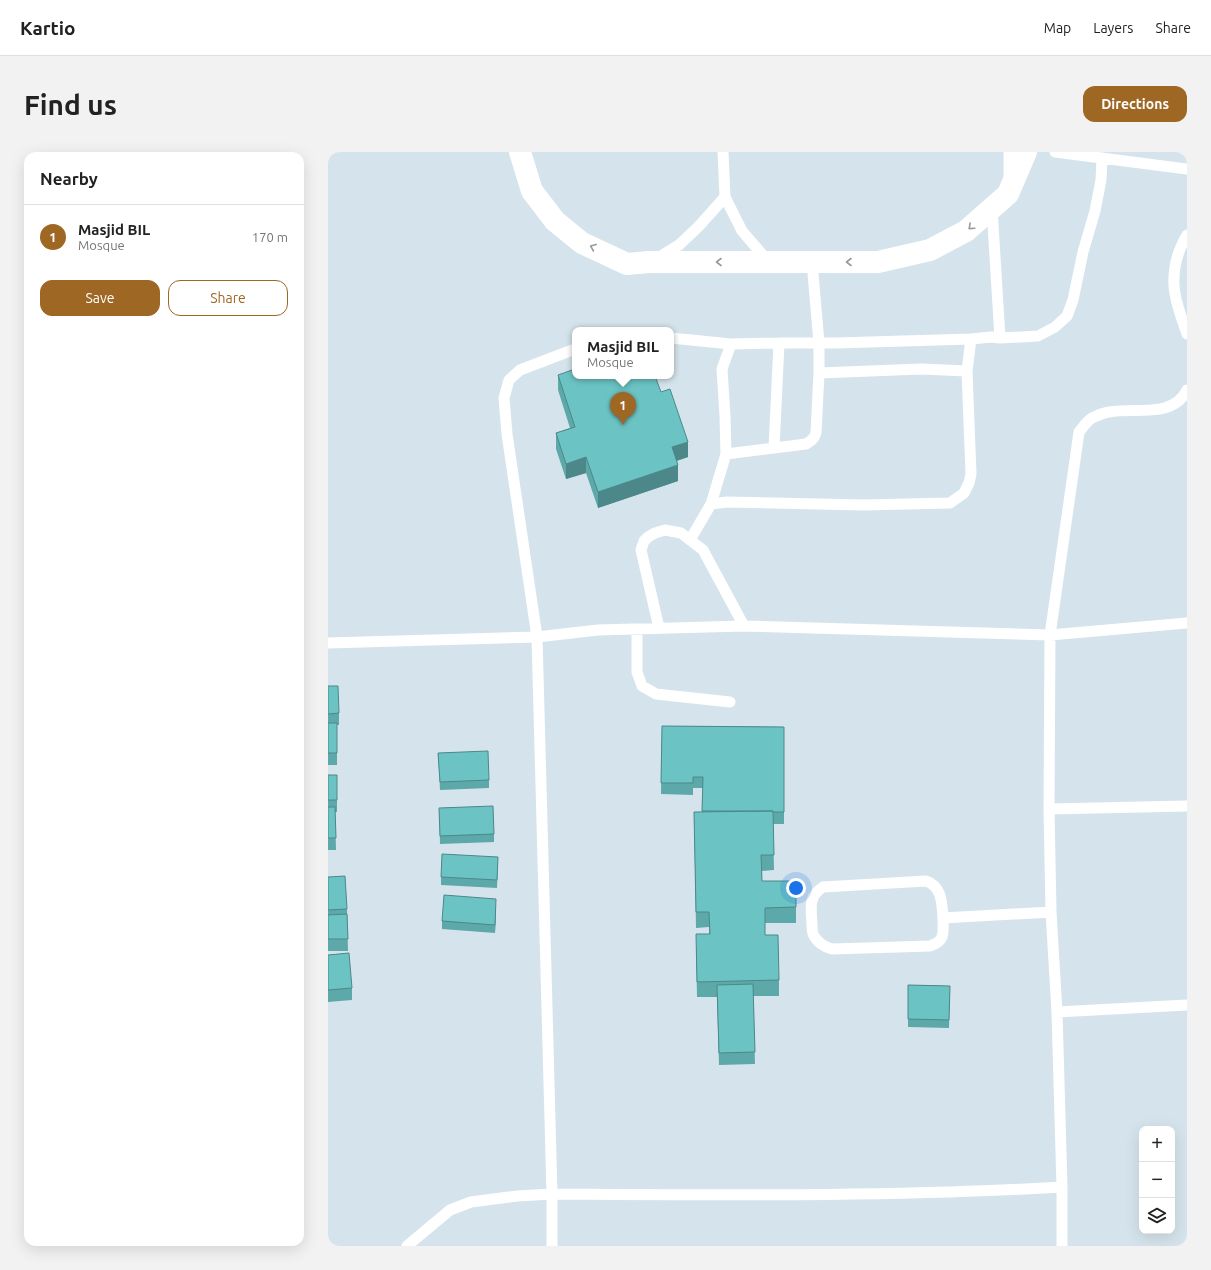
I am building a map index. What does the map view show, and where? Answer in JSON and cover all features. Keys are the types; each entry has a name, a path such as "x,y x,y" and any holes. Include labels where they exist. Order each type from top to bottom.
{"street":[{"path":"520,152 532,191 555,221 582,243 627,264 649,262 878,262 930,250 966,231 1000,201 1026,152"}],"lane":[{"path":"723,152 725,197 742,231 769,262"},
{"path":"1000,338 1000,201 1009,152"},
{"path":"1055,152 1187,170"},
{"path":"674,338 731,344 836,344 1038,336 1055,327 1067,316 1074,300 1083,252 1095,211 1101,180 1102,158"},
{"path":"649,262 679,245 699,226 725,197"},
{"path":"1187,235 1180,247 1174,286 1187,334"},
{"path":"726,454 806,444 814,438 816,433 819,373 812,262"},
{"path":"711,504 727,502 857,505 950,503 964,493 969,483 971,474 967,371 971,339"},
{"path":"774,448 778,343"},
{"path":"690,540 711,504 726,454 722,369 731,344"},
{"path":"552,1246 552,1194 537,637 507,434 504,398 509,380 520,370 572,350"},
{"path":"819,373 921,369 967,371"},
{"path":"1062,1246 1062,1187 1057,1012 1051,912 1049,809 1050,635 1079,432 1090,419 1108,412 1159,409 1174,405 1187,390"},
{"path":"659,628 641,550 644,541 648,537 665,530 681,533 703,550 744,626"},
{"path":"328,643 537,637 598,630 744,626 1050,635 1187,623"},
{"path":"637,629 637,672 642,686 656,694 730,702"},
{"path":"1049,809 1187,806"},
{"path":"926,881 936,886 939,891 943,918 942,937 937,944 930,946 832,949 824,947 813,936 811,907 812,899 816,891 823,887 926,881"},
{"path":"943,918 1051,912"},
{"path":"1057,1012 1187,1005"},
{"path":"407,1246 450,1210 471,1202 517,1196 552,1194 771,1195 989,1191 1062,1187"}],"building":[{"path":"572,370 572,379 656,379 661,392 670,389 688,442 672,447 678,465 598,492 586,457 566,464 556,433 575,427 558,375"},
{"path":"328,686 338,686 339,713 328,714"},
{"path":"328,723 337,723 337,753 328,753"},
{"path":"662,726 784,727 784,812 702,811 703,777 693,777 693,783 661,783"},
{"path":"488,751 489,780 440,782 438,753"},
{"path":"328,775 337,775 337,800 328,800"},
{"path":"493,806 494,834 440,836 439,808"},
{"path":"328,807 335,807 336,838 328,838"},
{"path":"773,811 774,855 761,855 762,881 796,881 796,907 765,908 765,935 778,935 779,980 697,982 696,934 710,934 709,912 696,912 694,812"},
{"path":"442,854 498,857 497,880 441,877"},
{"path":"345,876 347,909 328,910 328,877"},
{"path":"444,895 496,899 495,925 442,921"},
{"path":"347,914 348,939 328,939 328,915"},
{"path":"349,953 352,988 328,990 328,955"},
{"path":"753,984 755,1052 719,1053 717,985"},
{"path":"908,985 950,986 949,1020 908,1019"}],"place":[{"name":"Masjid BIL","path":"623,425"}]}
